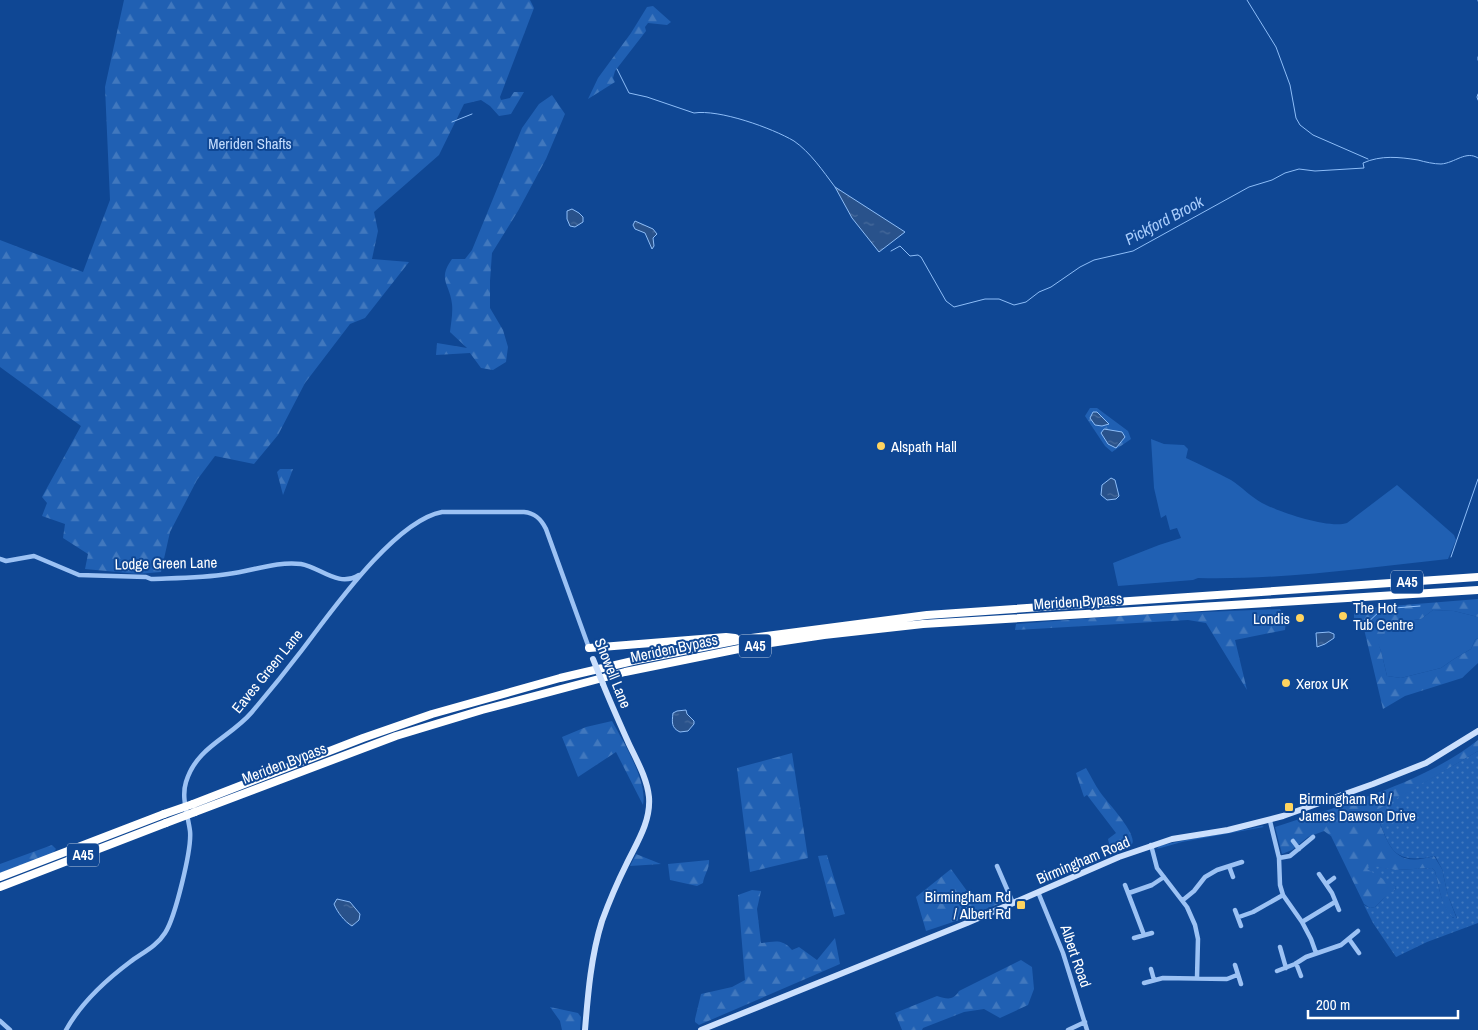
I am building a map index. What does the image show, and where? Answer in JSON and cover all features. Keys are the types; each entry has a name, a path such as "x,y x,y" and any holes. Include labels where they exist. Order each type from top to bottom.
{"highway":[{"name":"Meriden Bypass","path":"0,877 363,738 432,714 560,678 638,660 744,639 927,615 1478,578"},
{"name":"Meriden Bypass","path":"0,887 396,736 482,710 625,672 764,644 824,635 939,623 1478,590"},
{"path":"589,648 726,637 744,639"}],"main road":[{"name":"Showell Lane","path":"585,1030 590,981 602,921 617,884 643,831 648,817 649,802 647,785 640,766 589,648"},
{"name":"Birmingham Road","path":"701,1030 1150,845 1172,839 1270,821 1401,774 1442,754 1478,731"}],"street":[{"name":"Showell Lane","path":"361,574 407,529 433,514 454,512 532,513 539,518 546,529 589,648"},
{"name":"Lodge Green Lane","path":"0,559 6,561 34,556 79,575 146,577 151,579 228,574 279,563 303,564 333,578 342,579"},
{"path":"346,592 342,579 354,578 361,574"},
{"name":"Eaves Green Lane","path":"66,1030 70,1022 102,984 158,942 166,932 178,895 190,846 190,831 183,795 186,782 199,758 210,746 236,728 251,714 361,574"},
{"path":"1270,821 1279,858 1280,885 1283,896 1302,922 1316,953"},
{"path":"1279,858 1290,856 1313,837"},
{"path":"1293,841 1299,849"},
{"path":"1150,845 1157,868 1183,900 1195,926 1198,939 1197,978"},
{"path":"1183,900 1194,892 1205,877 1217,870 1242,862"},
{"path":"997,866 1013,903"},
{"path":"1229,866 1233,876"},
{"path":"1319,874 1339,910"},
{"path":"1129,894 1152,885 1164,877"},
{"path":"1326,884 1334,878"},
{"path":"1125,885 1144,934"},
{"name":"Albert Road","path":"1038,892 1063,953 1087,1030"},
{"path":"1239,917 1253,912 1283,896"},
{"path":"1302,922 1335,902"},
{"path":"1236,910 1241,926"},
{"path":"1277,971 1316,953 1341,945 1358,931"},
{"path":"1134,938 1152,933"},
{"path":"1349,939 1359,953"},
{"path":"1280,948 1286,968"},
{"path":"1296,963 1301,976"},
{"path":"1235,965 1241,984"},
{"path":"1151,970 1154,980"},
{"path":"1144,983 1163,978 1227,979 1237,975"},
{"path":"0,1022 10,1030"},
{"path":"1068,1030 1084,1022"}],"green space":[{"name":"Meriden Shafts","path":"124,0 530,0 534,8 500,97 501,100 510,98 514,92 524,92 511,114 499,116 481,100 464,104 439,155 374,212 378,231 372,259 409,262 365,318 350,324 305,383 278,435 254,464 215,456 197,480 170,532 161,572 138,574 85,569 88,554 63,538 65,524 42,516 47,503 42,497 81,426 0,367 0,240 83,272 110,200 105,87"},
{"path":"653,6 671,22 667,25 648,23 645,27 646,31 615,71 613,78 615,82 588,99 598,78 631,33 647,7"},
{"path":"552,95 565,114 546,159 518,211 492,253 490,308 503,330 508,347 506,362 493,370 481,368 470,353 436,355 437,343 467,348 450,332 452,307 445,272 452,259 465,259 472,250 522,128 539,104"},
{"path":"1090,408 1097,408 1128,431 1131,439 1112,452 1105,446 1085,416"},
{"path":"1151,439 1164,444 1184,445 1188,449 1186,458 1231,480 1262,503 1280,511 1317,522 1329,524 1347,523 1397,485 1454,535 1456,540 1448,559 1292,575 1198,578 1118,586 1113,563 1181,538 1177,528 1170,530 1166,515 1161,518 1154,488"},
{"path":"280,469 293,469 283,495 277,472"},
{"path":"1478,599 1478,617 1454,611 1433,610 1421,619 1406,621 1394,626 1377,640 1387,676 1401,678 1441,668 1471,649 1478,638 1478,663 1462,678 1405,696 1383,709 1364,629 1354,629 1354,609"},
{"path":"1280,609 1286,620 1285,630 1235,640 1247,690 1206,623 1188,620 1015,630 1016,624 1133,615"},
{"path":"1433,610 1454,611 1478,617 1478,638 1471,649 1441,668 1401,678 1387,676 1381,651 1376,640 1394,626 1406,621 1421,619"},
{"path":"612,721 628,750 638,774 644,796 643,805 616,752 578,777 562,737 586,727"},
{"path":"1478,740 1478,751 1375,812 1388,843 1400,856 1409,859 1420,859 1434,856 1442,869 1448,896 1457,919 1452,917 1445,906 1435,871 1432,868 1395,870 1369,866 1396,887 1375,907 1370,908 1364,904 1331,836 1324,831 1308,837 1292,850 1282,854 1275,827 1381,792 1407,781 1432,769"},
{"path":"1478,751 1478,923 1427,942 1396,957 1373,923 1364,905 1370,908 1375,907 1396,887 1367,869 1369,865 1395,870 1432,868 1435,871 1441,896 1449,913 1453,918 1457,918 1448,896 1442,869 1435,856 1408,858 1393,850 1388,843 1375,811"},
{"path":"792,753 808,858 750,872 737,768"},
{"path":"1086,768 1100,792 1126,826 1133,839 1132,844 1123,850 1111,853 1108,839 1116,833 1087,795 1084,797 1076,773"},
{"path":"1264,827 1182,842 1157,849 1159,846 1172,843"},
{"path":"52,845 56,849 52,854 0,873 0,864"},
{"path":"636,854 661,864 630,866"},
{"path":"827,855 845,914 834,917 818,856"},
{"path":"709,860 709,866 703,883 697,886 670,880 668,864"},
{"path":"951,869 975,902 1008,900 926,931 916,897"},
{"path":"752,890 761,891 757,909 761,943 781,942 792,950 799,947 817,960 835,938 840,964 699,1025 695,1022 695,1019 701,994 732,987 745,980 738,895"},
{"path":"1021,960 1032,967 1034,989 1028,1005 1000,1018 984,1009 964,1012 922,1030 902,1030 895,1013 937,996 952,998 959,991"},
{"path":"550,1007 578,1013 581,1017 580,1030 562,1030 560,1021"}],"water":[{"path":"835,187 905,232 879,252 852,218"},
{"path":"572,209 583,217 583,222 575,227 570,226 567,219 567,211"},
{"path":"635,221 653,229 657,234 653,238 654,246 652,249 645,233 635,229 633,225"},
{"path":"1093,412 1097,412 1109,424 1095,425 1090,418"},
{"path":"1104,429 1122,432 1125,437 1116,448 1108,444 1101,433"},
{"path":"1111,478 1115,480 1119,496 1116,499 1107,500 1101,495 1102,485"},
{"path":"1329,632 1334,634 1334,638 1317,647 1316,633"},
{"path":"686,710 694,724 688,731 680,732 674,727 672,722 673,713"},
{"path":"337,899 350,902 360,914 359,920 352,926 337,910 334,904"}],"waterway":[{"path":"1247,0 1276,47 1290,85 1296,118 1300,125 1313,135 1368,159"},
{"path":"617,69 629,93 694,113 717,114 745,121 794,141 811,156 835,187"},
{"name":"Pickford Brook","path":"1478,94 1478,100"},
{"path":"452,122 472,114"},
{"name":"Pickford Brook","path":"891,251 900,246 910,256 918,255 921,257 946,301 954,307 985,299 999,299 1014,305 1026,302 1039,292 1051,287 1080,267 1094,260 1133,251 1249,187 1272,180 1285,173 1299,169 1315,171 1364,168 1363,163 1370,160 1390,157 1441,164 1469,155 1478,158"},
{"path":"1451,557 1478,479"},
{"path":"1363,627 1382,609 1420,606"}],"place":[{"name":"Alspath Hall","path":"881,446"},
{"name":"The Hot Tub Centre","path":"1343,616"},
{"name":"Londis","path":"1300,618"},
{"name":"Xerox UK","path":"1286,683"},
{"name":"Birmingham Rd / James Dawson Drive","path":"1289,807"},
{"name":"Birmingham Rd / Albert Rd","path":"1021,905"}]}
